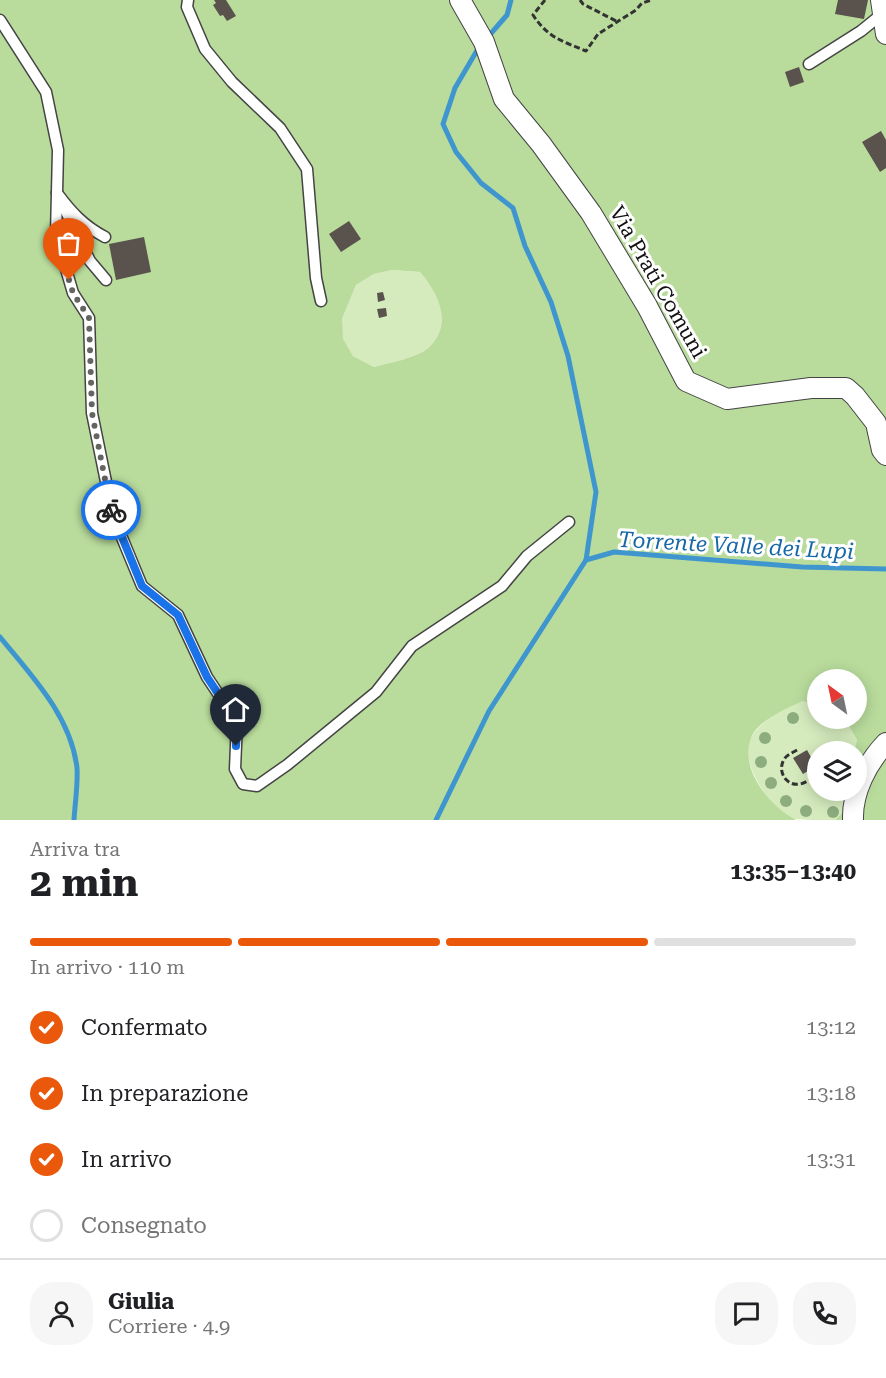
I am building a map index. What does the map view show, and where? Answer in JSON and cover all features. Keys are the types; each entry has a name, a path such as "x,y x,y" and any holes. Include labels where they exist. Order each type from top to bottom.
{"street":[{"name":"Via Prati Comuni","path":"460,0 483,42 504,99 541,144 591,213 647,306 686,381 727,399 811,388 846,388 876,423 882,450 886,455"},
{"path":"882,7 886,34"},
{"path":"853,820 853,808 865,771 886,743"}],"lane":[{"path":"188,0 187,7 205,49 232,82 280,128 308,169 316,278 321,301"},
{"path":"809,64 851,37 882,7"},
{"path":"0,20 46,92 58,150 56,235 73,293 89,318 92,413 113,516 142,586 178,615 207,677 237,722 235,769 243,784 257,786 287,765 376,692 412,646 502,586 527,556 569,522"},
{"path":"57,193 72,213 89,229 105,237"},
{"path":"57,193 90,261 106,280"}],"path":[{"path":"545,0 533,15 541,27 552,38 586,51 598,34 642,3 652,0"},
{"path":"580,0 583,4 618,22"},
{"path":"796,750 786,756 783,762 782,770 785,779 792,784 802,784 807,781"}],"green space":[{"path":"0,0 886,0 886,820 835,820 842,813 844,801 867,801 867,741 857,741 851,729 867,729 867,669 807,669 807,702 803,701 760,726 751,738 748,750 749,762 759,786 776,806 796,820 0,820","holes":["392,270 420,272 438,300 442,320 435,340 427,349 402,360 374,367 353,356 343,339 342,319 356,285 374,274"]},
{"path":"392,270 420,272 438,300 442,320 435,340 427,349 402,360 374,367 353,356 342,339 342,319 356,285 374,274"},
{"path":"803,701 807,702 807,729 851,729 857,740 807,741 807,801 844,801 842,813 835,820 793,819 775,805 758,782 748,756 749,744 758,728 782,711"}],"building":[{"path":"214,0 226,0 236,16 227,21 223,15 220,16 213,5 216,3"},
{"path":"838,0 868,0 864,19 835,14"},
{"path":"799,67 804,82 790,87 785,72"},
{"path":"881,131 886,140 886,168 880,172 862,142"},
{"path":"349,221 361,239 341,252 329,234"},
{"path":"144,237 151,272 116,280 109,244"},
{"path":"383,292 385,300 378,302 377,293"},
{"path":"386,308 387,316 379,318 377,309"},
{"path":"807,750 807,772 803,774 793,758"}],"waterway":[{"path":"487,38 507,15 511,0"},
{"path":"436,820 489,711 586,560 596,492 568,356 551,302 525,246 513,208 481,183 456,152 443,124 455,88 479,47"},
{"name":"Torrente Valle dei Lupi","path":"586,560 614,552 802,567 886,569"},
{"path":"0,637 48,697 67,731 77,768 74,820"}],"way so far":[{"path":"69,280 73,293 89,318 92,413 111,510"}],"route":[{"path":"111,510 142,586 178,615 207,677 237,722 236,746"}]}
